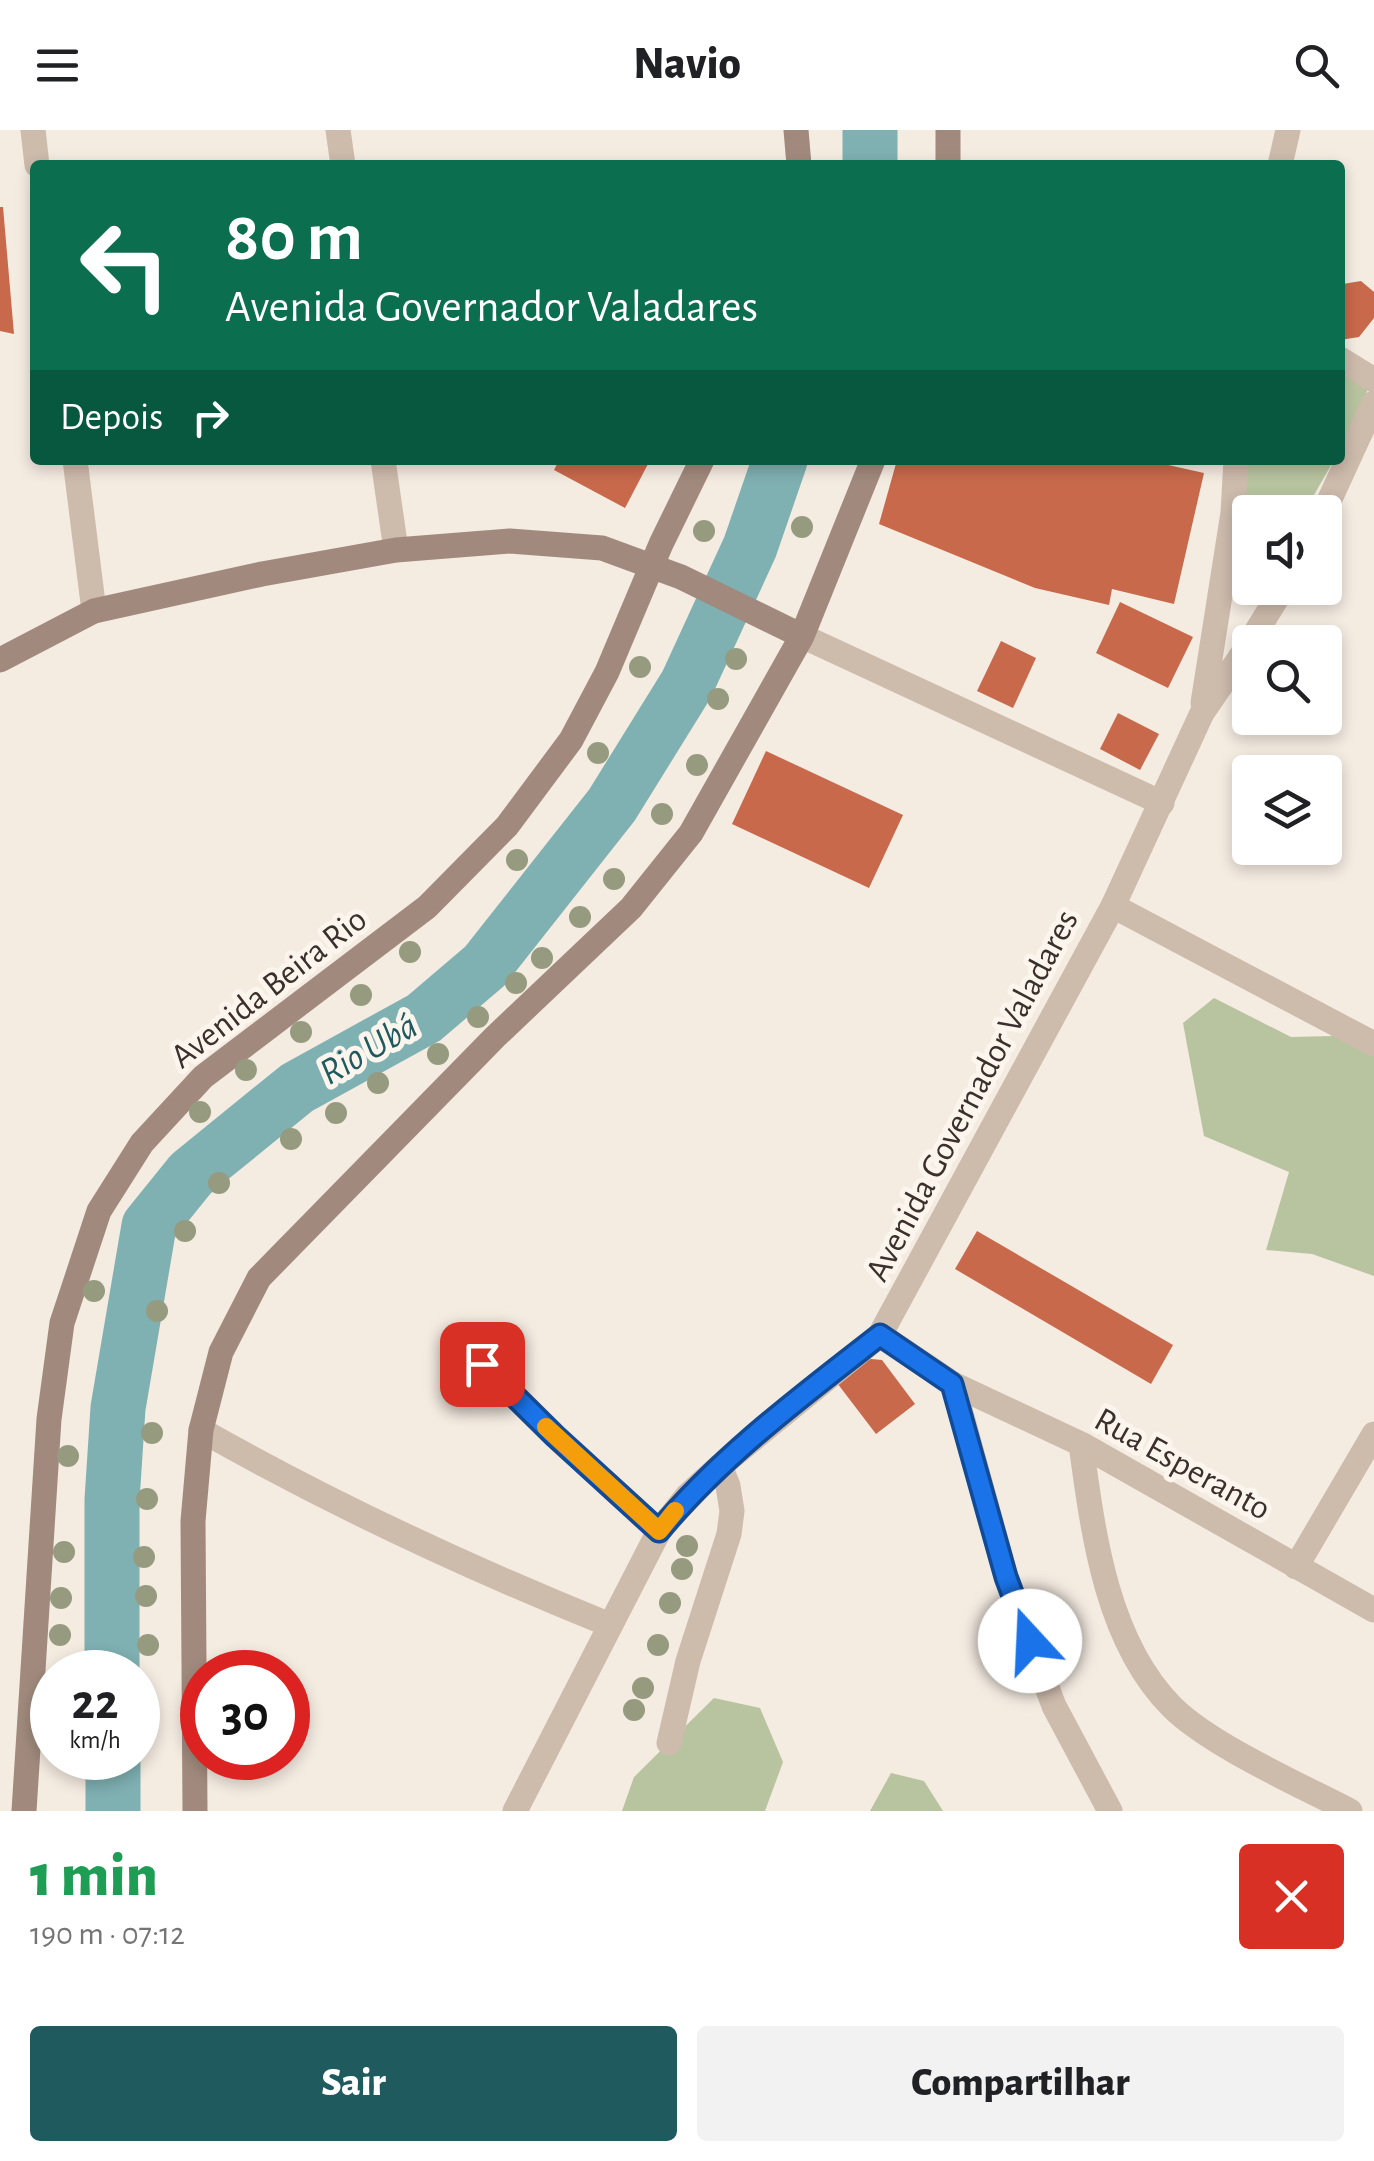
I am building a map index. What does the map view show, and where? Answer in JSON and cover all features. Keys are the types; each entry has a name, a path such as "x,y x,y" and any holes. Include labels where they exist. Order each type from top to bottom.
{"main road":[{"path":"796,130 799,160"},
{"path":"948,130 948,160"},
{"name":"Avenida Beira Rio","path":"24,1811 49,1419 62,1323 99,1211 142,1144 202,1077 428,907 507,826 571,740 607,672 700,465"},
{"path":"195,1811 193,1521 201,1430 220,1352 260,1278 320,1212 495,1036 631,908 691,834 802,636 872,465"},
{"path":"0,660 94,610 396,550 510,541 602,548 686,580 802,636"}],"street":[{"path":"32,130 36,160"},
{"path":"338,130 342,160"},
{"path":"1281,160 1288,130"},
{"path":"1345,362 1374,380"},
{"path":"1332,495 1374,403"},
{"path":"75,465 94,610"},
{"path":"384,465 396,550"},
{"path":"1237,465 1240,495"},
{"path":"1202,713 1232,567"},
{"path":"802,636 1162,803"},
{"path":"1202,713 1232,669"},
{"name":"Avenida Governador Valadares","path":"515,1811 659,1531 720,1466 880,1335 1113,906 1202,713"},
{"path":"1113,906 1374,1044"},
{"name":"Rua Esperanto","path":"880,1335 952,1384 1081,1444 1374,1610"},
{"path":"460,1341 555,1436 659,1531"},
{"path":"952,1384 1006,1577 1054,1706 1110,1811"},
{"path":"201,1430 296,1484 420,1544 610,1625"},
{"path":"1296,1567 1374,1434"},
{"path":"1081,1444 1101,1560 1140,1666 1173,1708 1222,1742 1350,1811"},
{"path":"669,1743 688,1661 729,1534 732,1510 720,1466"}],"green space":[{"path":"1345,368 1371,383 1345,438"},
{"path":"1240,465 1331,465 1314,495 1244,495 1238,485"},
{"path":"1214,998 1291,1037 1374,1035 1374,1276 1312,1254 1266,1250 1289,1172 1204,1136 1183,1023"},
{"path":"714,1698 760,1708 783,1762 765,1811 622,1811 634,1777"},
{"path":"891,1773 924,1781 943,1811 870,1811"}],"building":[{"path":"3,207 14,334 0,331"},
{"path":"1361,281 1374,292 1374,318 1359,337 1345,339 1345,284"},
{"path":"556,465 647,465 625,508 554,470"},
{"path":"896,465 1168,465 1204,473 1174,604 1112,589 1109,605 1035,588 879,524"},
{"path":"1120,602 1193,637 1168,688 1096,653"},
{"path":"1001,641 1036,658 1013,708 977,691"},
{"path":"1118,713 1159,734 1140,770 1100,749"},
{"path":"766,751 903,815 869,888 732,824"},
{"path":"977,1231 1173,1345 1151,1384 955,1269"},
{"path":"861,1358 882,1360 915,1404 876,1434 834,1379"}],"waterway":[{"name":"Rio Ubá","path":"870,130 870,160"},
{"name":"Rio Ubá","path":"112,1650 112,1500 118,1408 149,1226 191,1174 297,1088 424,1018 485,966 612,805 687,684 750,547 778,465"},
{"name":"Rio Ubá","path":"113,1780 113,1811"}],"slow traffic":[{"path":"546,1427 659,1531 675,1511"}],"route":[{"path":"482,1364 659,1531 720,1466 880,1335 952,1384 1006,1577 1030,1641"}]}
